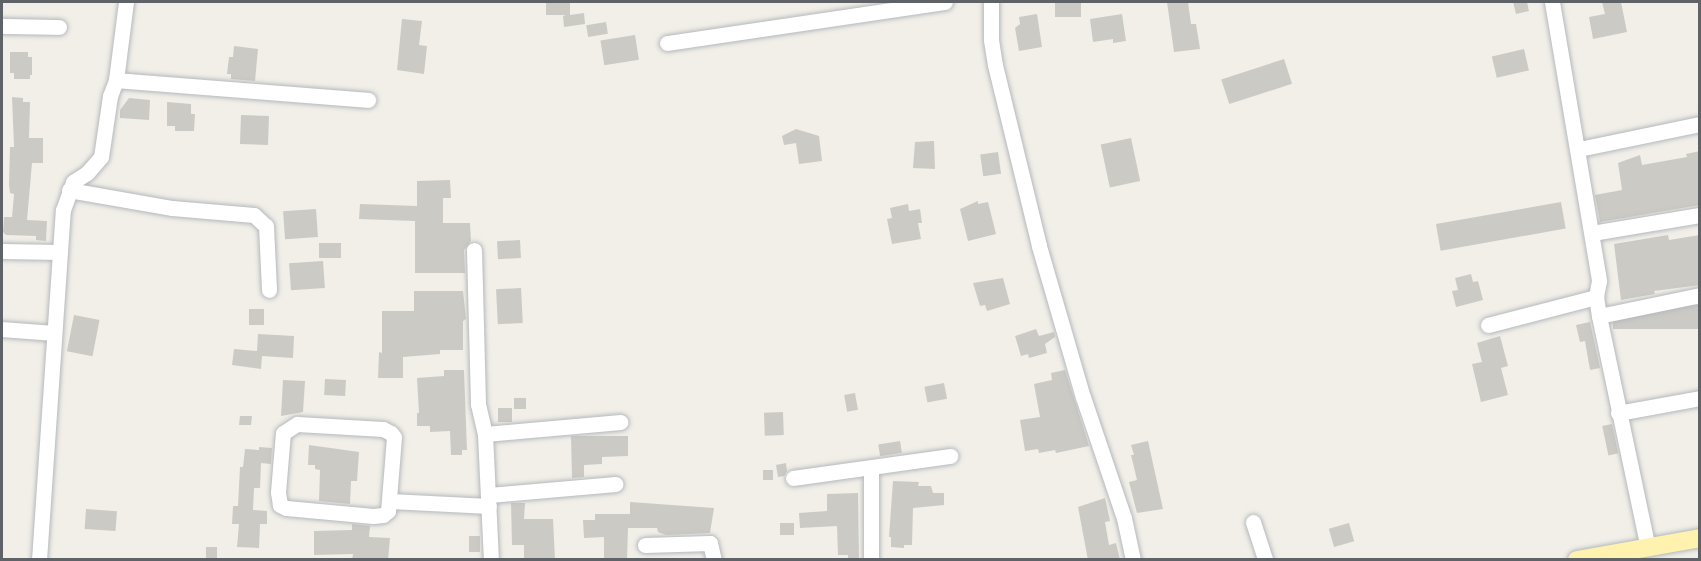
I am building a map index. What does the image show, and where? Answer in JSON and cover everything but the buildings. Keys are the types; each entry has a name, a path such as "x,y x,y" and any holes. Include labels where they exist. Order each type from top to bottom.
{"main road":[{"path":"1577,560 1621,556 1648,548 1700,538"}],"street":[{"path":"39,560 63,210 73,182 87,173 101,157 110,96 116,80 126,2"},
{"path":"667,43 945,2"},
{"path":"991,2 991,40 995,65 1039,246 1083,397 1124,518 1132,560"},
{"path":"1552,2 1592,233 1599,281 1596,297 1599,316 1648,548"},
{"path":"2,26 59,27"},
{"path":"116,80 368,99"},
{"path":"1579,149 1700,124"},
{"path":"69,190 172,208 254,215 266,226 269,290"},
{"path":"1592,233 1700,215"},
{"path":"474,250 478,404 485,434 492,560"},
{"path":"2,251 60,252"},
{"path":"1599,316 1700,296"},
{"path":"1488,325 1596,297"},
{"path":"2,329 54,333"},
{"path":"1618,413 1700,398"},
{"path":"485,434 620,422"},
{"path":"297,424 388,430 394,437 390,501 388,511 382,515 373,516 286,508 280,505 278,492 283,433 297,424"},
{"path":"793,478 950,456"},
{"path":"871,468 871,560"},
{"path":"390,501 489,500 616,484"},
{"path":"1254,522 1265,560"},
{"path":"645,545 710,543 714,560"}]}
